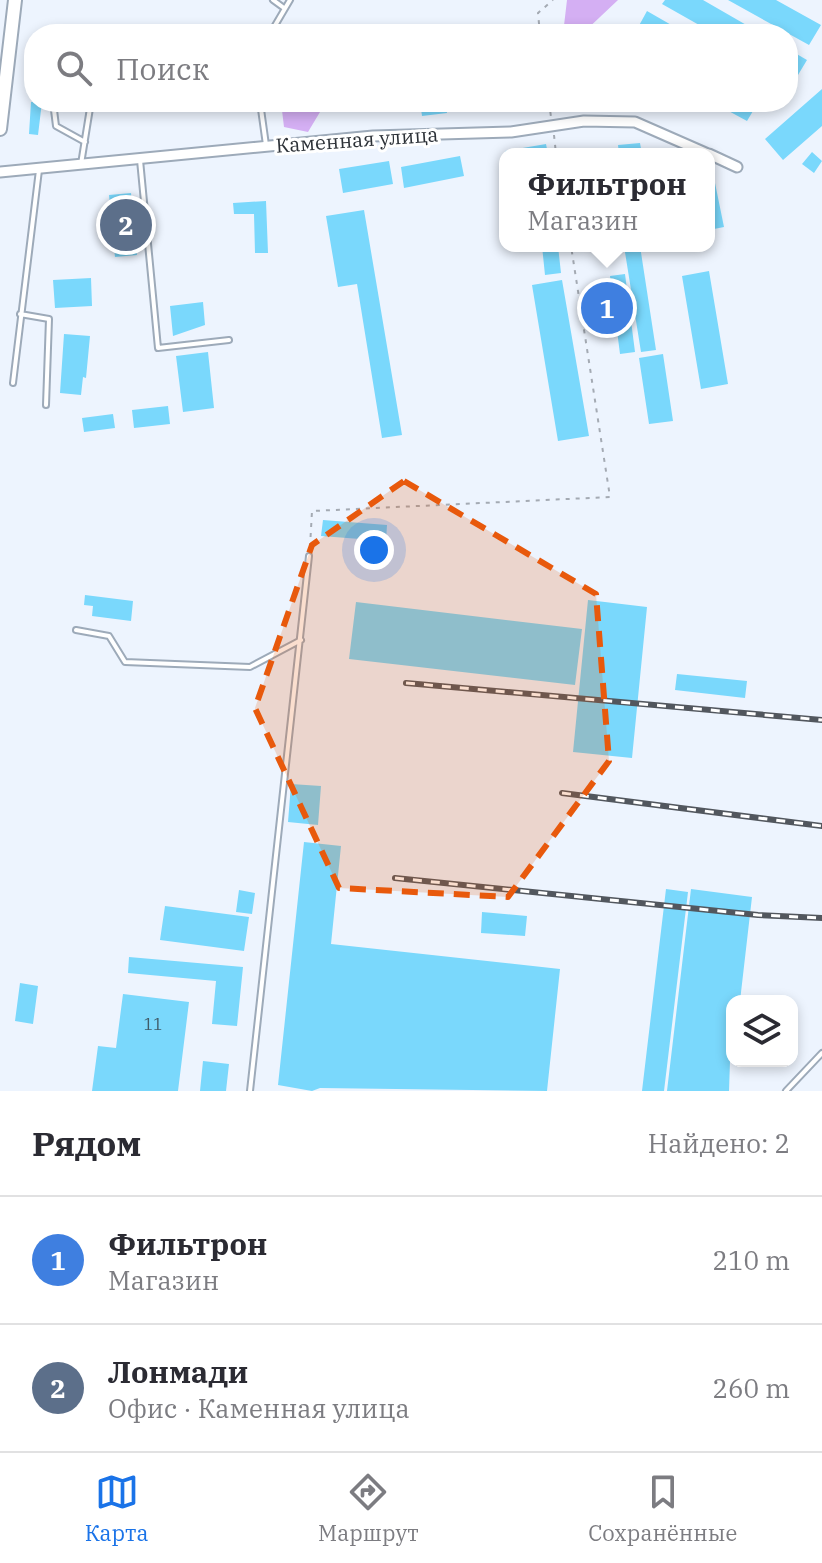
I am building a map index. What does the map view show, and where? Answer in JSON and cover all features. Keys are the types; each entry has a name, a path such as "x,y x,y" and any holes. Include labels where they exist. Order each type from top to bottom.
{"main road":[{"path":"0,129 15,0"}],"street":[{"name":"Каменная улица","path":"0,172 80,167 373,136 511,132 584,121 644,125 696,148"},
{"name":"Каменная улица","path":"715,157 737,167"}],"lane":[{"path":"273,0 284,8"},
{"path":"275,24 290,0"},
{"path":"54,112 56,126 85,142"},
{"path":"80,167 90,112"},
{"path":"261,112 266,147"},
{"path":"140,160 158,348 229,340"},
{"path":"13,383 39,170"},
{"path":"20,314 49,319 46,405"},
{"path":"250,1091 309,556"},
{"path":"76,630 109,636 125,662 187,665 250,667 301,640"},
{"path":"786,1091 822,1053"}],"path":[{"path":"539,24 538,13 553,0"},
{"path":"309,556 312,511 610,497 572,252"}],"highlighted area":[{"path":"404,481 596,594 609,761 508,897 339,888 255,708 312,545"}],"shaded area":[{"path":"567,0 618,0 593,24 564,24"},
{"path":"282,112 320,112 308,132 284,127"}],"building":[{"path":"665,0 703,0 745,24 697,24 662,4"},
{"path":"728,0 776,0 821,25 809,45 798,39 798,24 771,24"},
{"path":"647,11 670,24 640,24"},
{"path":"798,55 807,60 798,75"},
{"path":"822,89 822,126 783,160 765,139"},
{"path":"30,112 41,112 38,135 29,134"},
{"path":"421,112 447,112 447,113 422,116"},
{"path":"730,112 752,112 747,121"},
{"path":"640,143 641,148 618,148 618,145"},
{"path":"546,144 547,148 523,148"},
{"path":"812,152 822,161 814,173 802,164"},
{"path":"460,156 464,176 404,188 401,167"},
{"path":"389,161 393,184 343,193 339,169"},
{"path":"715,183 724,227 715,229"},
{"path":"131,193 137,255 115,257 109,195"},
{"path":"266,201 268,253 255,253 254,214 234,214 233,203"},
{"path":"364,210 402,435 382,438 357,284 338,287 326,216"},
{"path":"543,252 559,252 561,273 545,275"},
{"path":"625,252 641,252 656,350 641,352"},
{"path":"709,271 728,384 701,389 682,276"},
{"path":"625,274 635,352 620,354 610,276"},
{"path":"91,278 92,306 55,308 53,280"},
{"path":"562,280 589,436 558,441 532,285"},
{"path":"203,302 205,325 173,336 170,306"},
{"path":"64,334 90,336 81,395 60,393"},
{"path":"208,352 214,408 183,412 176,356"},
{"path":"663,354 673,421 649,424 639,358"},
{"path":"168,406 170,424 134,428 132,410"},
{"path":"113,414 115,428 84,432 82,418"},
{"path":"323,520 387,525 386,541 321,536"},
{"path":"85,595 133,601 131,621 92,616 93,606 84,605"},
{"path":"588,600 647,607 632,758 573,752"},
{"path":"356,602 582,629 575,685 349,659"},
{"path":"677,674 747,681 745,698 675,690"},
{"path":"291,784 321,786 318,825 288,822"},
{"path":"304,842 341,846 331,944 560,969 547,1091 320,1088 312,1091 278,1085"},
{"path":"666,889 688,892 664,1091 642,1091"},
{"path":"691,889 752,897 741,995 726,995 729,1091 667,1091"},
{"path":"239,890 255,893 252,914 236,912"},
{"path":"165,906 249,917 244,951 160,940"},
{"path":"482,912 527,916 525,936 481,933"},
{"path":"129,957 243,967 237,1026 212,1024 216,981 128,973"},
{"path":"20,983 38,986 33,1024 15,1021"},
{"path":"123,994 189,1002 178,1091 92,1091 98,1046 116,1048"},
{"path":"203,1061 229,1064 226,1091 200,1091"}],"railway":[{"path":"406,683 822,720"},
{"path":"562,793 822,826"},
{"path":"395,878 758,915 822,918"}],"place":[{"name":"Лонмади","path":"126,225"},
{"name":"Фильтрон","path":"607,308"}]}
